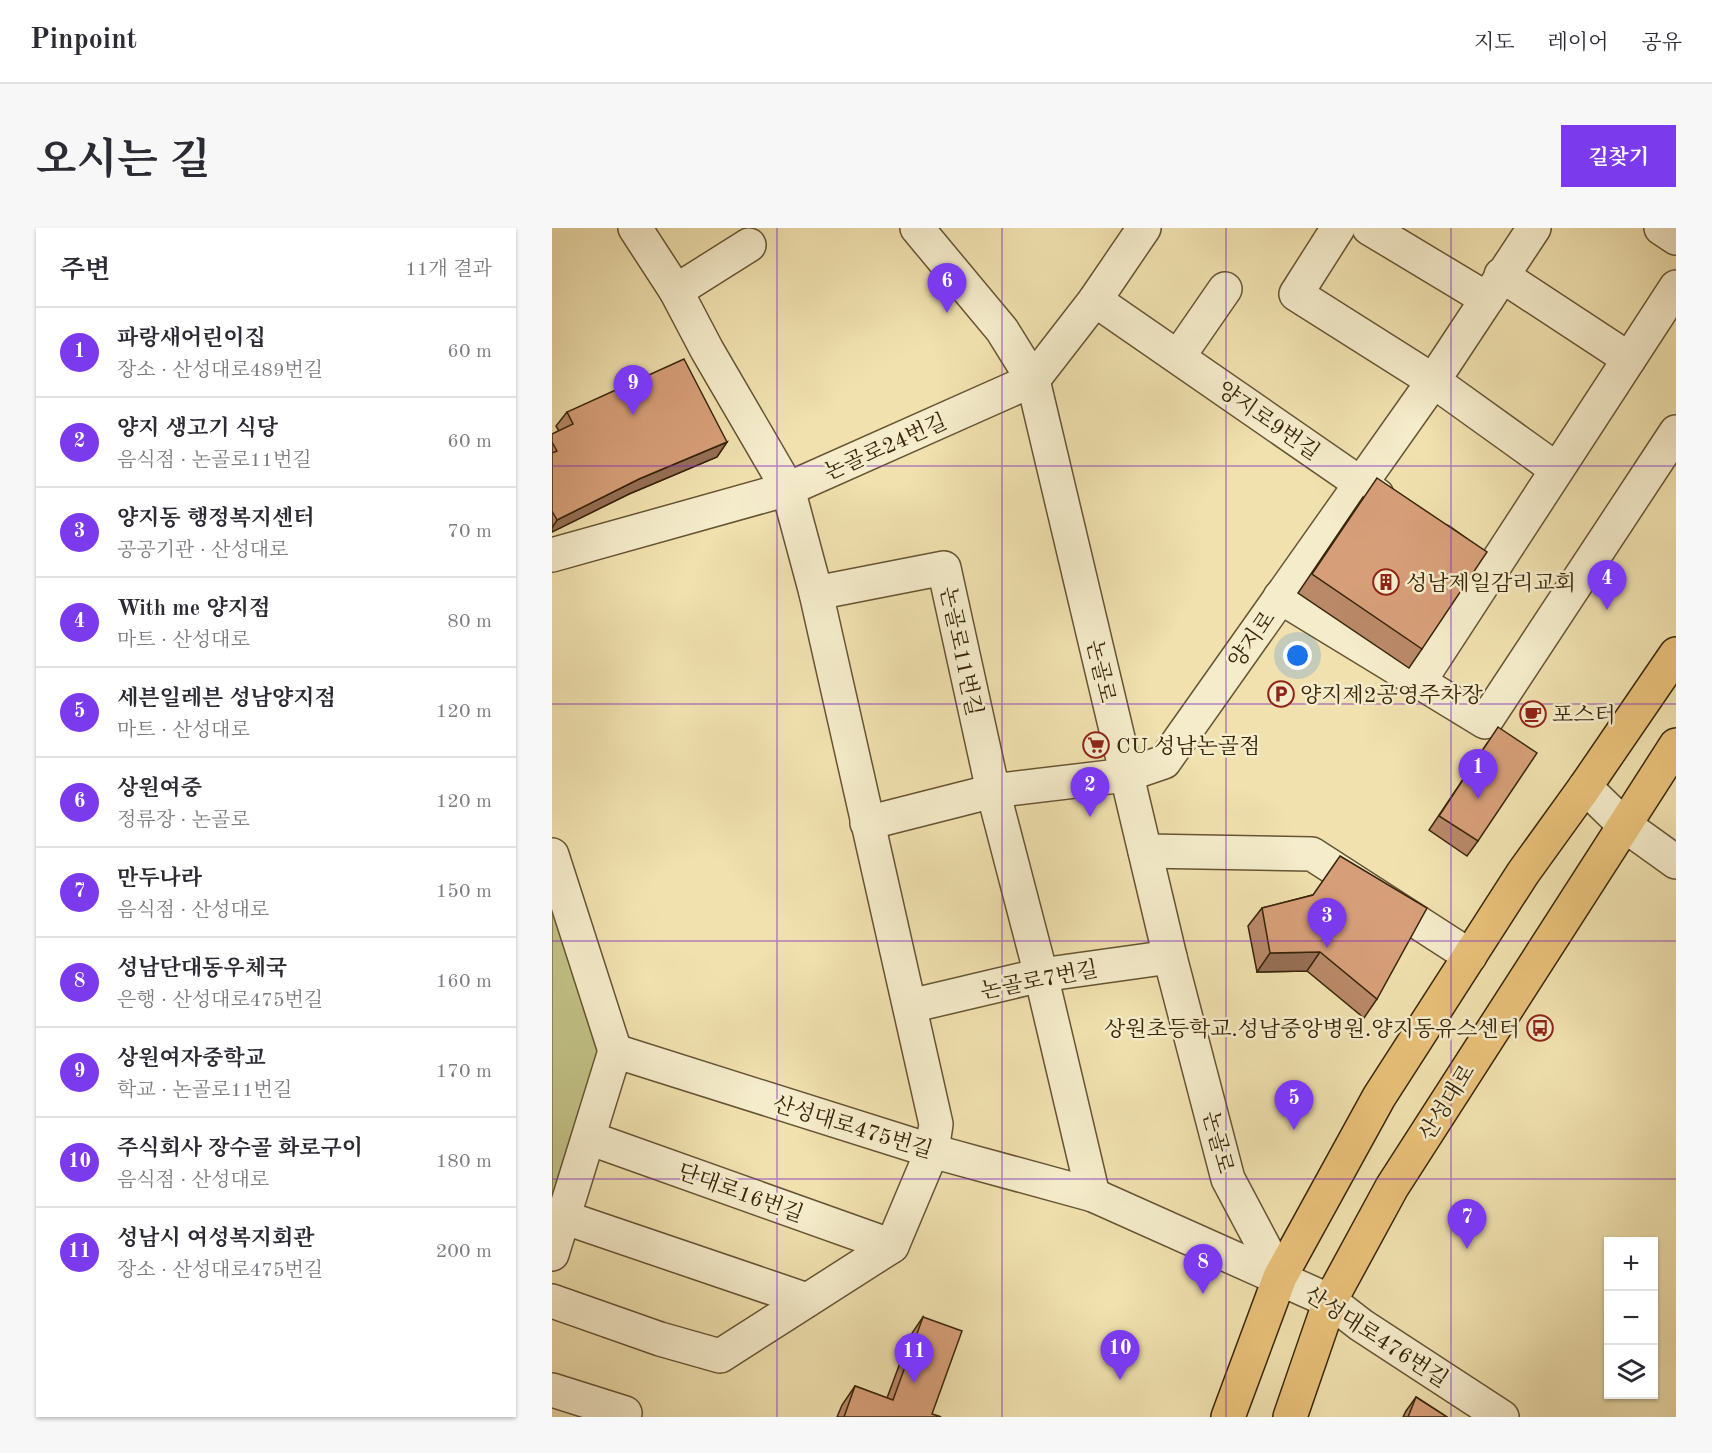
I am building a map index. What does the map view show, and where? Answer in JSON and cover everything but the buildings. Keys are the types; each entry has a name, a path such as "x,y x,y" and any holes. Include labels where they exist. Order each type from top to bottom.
{"main road":[{"path":"1228,1417 1280,1276 1379,1097 1523,873 1676,654"},
{"name":"산성대로","path":"1290,1417 1330,1301 1392,1187 1623,824 1672,757"}],"street":[{"path":"552,1301 660,1339 720,1356 892,1246 932,1151 936,1124 816,594 788,489 707,350 676,291 635,228"},
{"name":"논골로","path":"917,228 1002,330 1033,380 1170,957 1228,1179 1280,1276"},
{"name":"논골로24번길","path":"552,555 788,489 1033,380 1095,300 1144,228"},
{"path":"1338,228 1296,294 1432,380 1556,469"},
{"path":"1369,228 1494,287 1629,359"},
{"name":"양지로","path":"1126,775 1164,762 1361,483 1534,228"},
{"path":"1661,228 1676,238"},
{"path":"676,291 749,245"},
{"path":"1419,682 1676,287"},
{"path":"1178,357 1225,289"},
{"name":"양지로9번길","path":"1095,300 1361,483"},
{"path":"1280,597 1485,722 1676,432"},
{"path":"1361,483 1489,576"},
{"name":"논골로11번길","path":"816,594 944,568 993,791 1041,975"},
{"path":"867,823 993,791 1126,775"},
{"path":"1585,787 1623,824 1676,862"},
{"path":"1145,851 1312,854 1470,956"},
{"path":"552,855 615,1051 552,1254"},
{"name":"논골로7번길","path":"910,1006 1041,975 1170,957"},
{"path":"1041,975 1093,1195"},
{"name":"산성대로475번길","path":"615,1051 932,1151 1093,1195 1280,1276"},
{"name":"단대로16번길","path":"589,1138 892,1246"},
{"path":"563,1217 807,1300"},
{"name":"산성대로476번길","path":"1280,1276 1330,1301 1361,1325 1502,1417"},
{"path":"552,1390 625,1413"}],"green space":[{"path":"552,855 615,1051 552,1242"}],"place":[{"name":"상원여중","path":"947,313"},
{"name":"상원여자중학교","path":"633,415"},
{"name":"성남제일감리교회","path":"1386,582"},
{"name":"With me 양지점","path":"1607,610"},
{"name":"양지제2공영주차장","path":"1281,694"},
{"name":"포스터","path":"1533,714"},
{"name":"CU 성남논골점","path":"1096,745"},
{"name":"파랑새어린이집","path":"1478,799"},
{"name":"양지 생고기 식당","path":"1090,817"},
{"name":"양지동 행정복지센터","path":"1327,948"},
{"name":"상원초등학교.성남중앙병원.양지동유스센터","path":"1540,1028"},
{"name":"세븐일레븐 성남양지점","path":"1294,1130"},
{"name":"만두나라","path":"1467,1249"},
{"name":"성남단대동우체국","path":"1203,1294"},
{"name":"주식회사 장수골 화로구이","path":"1120,1380"},
{"name":"성남시 여성복지회관","path":"914,1383"}]}
